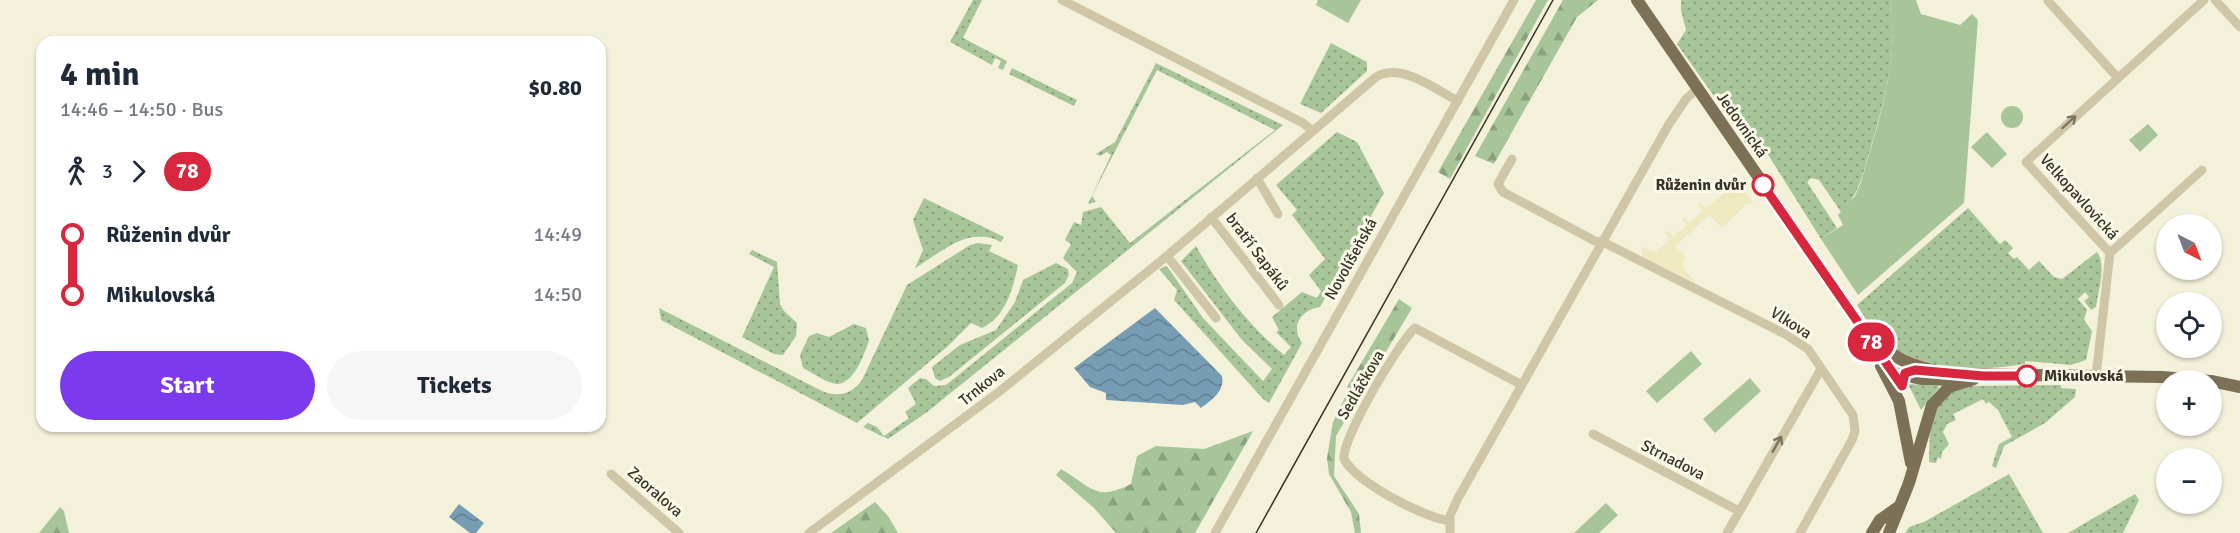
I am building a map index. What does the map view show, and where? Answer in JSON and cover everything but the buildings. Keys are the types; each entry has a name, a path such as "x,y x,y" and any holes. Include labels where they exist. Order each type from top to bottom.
{"main road":[{"name":"Jedovnická","path":"1637,0 1861,328 1897,375 1915,433 1912,470"},
{"name":"Jedovnická","path":"1861,328 1899,401 1912,470"},
{"path":"1861,328 1896,358 1928,370"},
{"path":"1897,375 1910,370 1928,370 1983,376 2156,377"},
{"path":"1897,375 1947,381 1983,376"},
{"name":"Jedovnická","path":"1889,533 1934,400 1949,387 1983,376"},
{"path":"2222,383 2240,387"},
{"name":"Jedovnická","path":"1872,533 1880,520 1897,508"}],"street":[{"path":"1062,0 1303,123 1313,132"},
{"name":"Novolíšeňská","path":"1215,533 1514,0"},
{"name":"Velkopavlovická","path":"2096,376 2110,253 2026,162 2204,0"},
{"path":"2215,0 2240,27"},
{"path":"2048,1 2118,78"},
{"name":"Trnkova","path":"809,533 974,411 1167,256 1374,79 1389,71 1401,72 1458,101"},
{"path":"1450,533 1450,521 1457,500 1675,114 1697,89"},
{"path":"1512,159 1498,184 1501,190 1595,241 1603,242"},
{"path":"2110,253 2202,170"},
{"path":"1257,178 1278,214"},
{"name":"bratří Sapáků","path":"1211,217 1279,305"},
{"name":"Vlkova","path":"1603,242 1785,334 1808,349 1853,415 1855,431 1800,533"},
{"path":"1167,256 1216,318"},
{"name":"Sedláčkova","path":"1450,521 1434,518 1358,475 1344,459 1348,437 1380,380 1415,328 1522,385"},
{"path":"1727,533 1821,369"},
{"name":"Strnadova","path":"1593,434 1740,511"},
{"name":"Zaoralova","path":"611,474 679,533"}],"green space":[{"path":"973,0 982,0 963,38 1007,61 1003,70 998,68 1001,61 995,58 992,65 950,42"},
{"path":"1318,0 1361,0 1348,23 1316,5"},
{"path":"1536,0 1548,0 1450,179 1438,172"},
{"path":"1563,0 1598,0 1577,17 1494,164 1475,156"},
{"path":"1681,0 1890,0 1893,38 1889,76 1875,132 1856,191 1841,212 1819,180 1811,178 1807,182 1837,228 1821,239 1762,145 1753,151 1677,44 1686,30"},
{"path":"1890,0 1916,0 1921,14 1960,25 1972,14 1978,20 1964,203 1858,295 1821,239 1843,225 1838,215 1855,196 1874,137 1890,69 1892,23"},
{"path":"1331,43 1367,62 1367,71 1321,113 1300,104"},
{"path":"1156,63 1283,125 927,412 888,439 863,427 868,423 877,427 884,436 909,418 905,412 916,404 908,388 920,378 926,379 934,386 946,385 1072,283 1077,272 1063,258 1071,244 1065,240 1074,222 1081,225 1083,212 1101,207 1130,243 1275,130 1157,70 1092,196 1096,202 1088,204 1111,155 1107,152 1100,156 1096,154 1115,142"},
{"path":"1012,68 1077,100 1074,106 1009,74"},
{"path":"2012,106 2020,109 2023,117 2020,125 2012,128 2004,125 2001,117 2004,109"},
{"path":"2148,124 2158,135 2140,152 2129,140"},
{"path":"1337,132 1357,142 1384,193 1320,307 1307,312 1299,320 1297,331 1302,343 1269,403 1174,300 1177,290 1159,269 1166,266 1169,269 1203,318 1263,381 1272,369 1242,340 1181,261 1196,246 1235,305 1284,355 1291,347 1276,332 1279,330 1272,317 1302,292 1317,298 1321,291 1309,275 1325,259 1292,215 1297,210 1276,185"},
{"path":"1987,132 2007,154 1992,168 1971,147"},
{"path":"924,198 1004,237 1001,242 978,236 967,238 946,248 915,268 923,250 913,220"},
{"path":"1968,208 2000,244 2005,240 2013,248 2008,253 2014,259 2017,257 2029,270 2039,261 2054,277 2062,279 2097,252 2102,271 2096,307 2091,310 2084,301 2089,297 2085,292 2078,299 2087,310 2084,320 2092,331 2086,360 2071,365 2025,361 2025,364 1991,368 1934,367 1900,356 1879,338 1857,305"},
{"path":"978,243 992,245 989,251 1018,265 1011,292 1003,309 997,317 982,328 971,323 948,346 857,423 661,320 659,308 824,392 845,393 862,380 907,285 970,245"},
{"path":"752,250 777,262 780,304 797,323 796,336 783,355 774,354 742,337 774,267 749,254"},
{"path":"1056,263 1068,269 1069,275 1065,283 949,377 940,381 935,378 932,367 960,345 996,330 1015,302 1023,280"},
{"path":"1399,299 1412,308 1336,436 1334,476 1359,514 1361,533 1355,533 1351,512 1329,474 1327,458 1333,422 1349,389 1347,387"},
{"path":"854,324 866,328 869,340 858,367 849,379 837,384 824,380 803,368 800,355 809,336 817,333 829,337"},
{"path":"1691,351 1702,364 1657,403 1646,391"},
{"path":"1750,378 1761,391 1715,433 1703,419"},
{"path":"1908,384 1938,386 1939,388 1921,410"},
{"path":"2061,385 2061,388 2076,389 2075,397 2045,423 2004,446 1996,468 1992,466 1999,444 2012,437 1998,410 1989,402 1986,404 1983,399 1953,414 1956,420 1947,424 1943,432 1949,444 1942,452 1941,459 1938,457 1936,463 1929,462 1930,420 1944,395 1970,386"},
{"path":"1253,431 1195,533 1116,533 1094,508 1056,475 1061,469 1094,490 1109,492 1131,484 1137,456 1156,446 1204,449"},
{"path":"2009,474 2043,533 1905,533 1909,527 1924,522"},
{"path":"2135,494 2139,500 2123,533 2068,533"},
{"path":"875,502 888,516 898,533 831,533"},
{"path":"1606,503 1618,515 1599,533 1574,533"},
{"path":"60,507 64,511 69,533 39,533"}],"shaded area":[{"path":"1738,182 1754,204 1747,204 1722,228 1710,215 1675,246 1686,257 1682,263 1684,269 1695,282 1642,257 1641,247 1656,252 1670,239 1665,233 1668,231 1673,237 1687,225 1682,219 1684,217 1689,222 1703,211 1698,204 1706,208"}],"water":[{"path":"1155,308 1222,376 1220,391 1201,408 1195,402 1183,405 1106,400 1106,393 1090,387 1074,368"},
{"path":"459,504 484,523 476,533 470,533 449,517"}],"tram line":[{"path":"1256,533 1553,0"}],"bus line":[{"name":"78","path":"1763,185 1902,386 1903,376 1910,370 1983,376 2027,376"}],"place":[{"name":"Růženin dvůr","path":"1763,185"},
{"name":"Mikulovská","path":"2027,376"}]}
